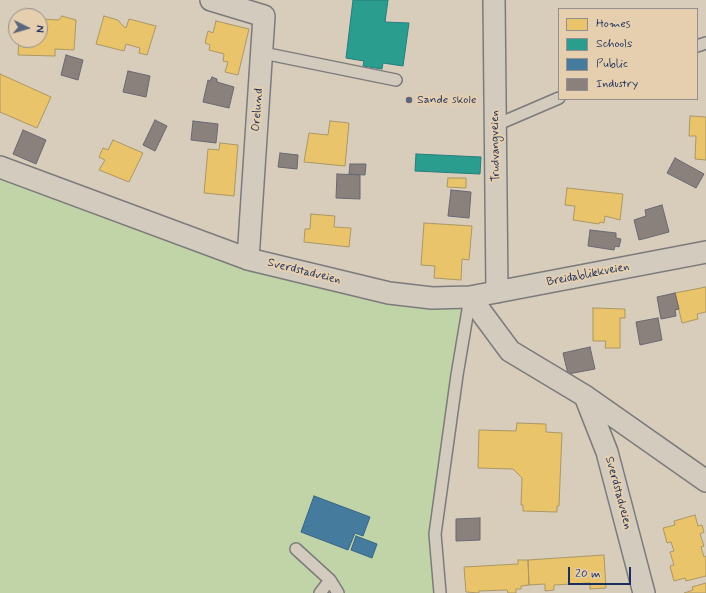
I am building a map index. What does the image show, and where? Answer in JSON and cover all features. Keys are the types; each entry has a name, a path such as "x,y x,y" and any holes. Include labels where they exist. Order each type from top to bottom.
{"street":[{"name":"Orelund","path":"211,0 264,16 263,53 259,86 248,259"},
{"name":"Trudvangveien","path":"494,0 497,292"},
{"name":"Sverdstadveien","path":"0,167 248,259 389,293 432,298 470,297"},
{"name":"Breidablikkveien","path":"470,297 706,252"},
{"path":"470,297 510,351 585,396 706,481"},
{"name":"Sverdstadveien","path":"585,396 607,452 644,593"}],"lane":[{"path":"263,53 396,80"},
{"path":"496,125 558,98"},
{"path":"440,593 435,534 457,375 470,297"},
{"path":"296,549 330,580 338,593"},
{"path":"320,593 330,580"}],"green space":[{"path":"0,167 248,259 470,297 435,534 441,593 0,593"}],"building: Homes":[{"path":"62,16 76,20 74,50 55,49 55,56 18,55 18,48 48,48 48,19 59,20"},
{"path":"104,16 118,20 126,28 129,19 156,26 147,55 139,53 140,48 126,44 124,51 96,44"},
{"path":"216,21 249,29 238,75 225,72 228,62 223,61 224,54 209,50 210,45 205,43 208,31 213,33"},
{"path":"0,74 51,97 37,128 0,112"},
{"path":"690,116 706,117 706,160 695,159 696,136 689,136"},
{"path":"330,121 349,123 345,166 304,162 309,133 328,135"},
{"path":"113,140 143,153 129,182 99,170 105,160 99,157 103,148 108,150"},
{"path":"220,143 238,145 234,196 204,193 208,149 219,150"},
{"path":"448,178 466,178 466,188 447,187"},
{"path":"567,188 623,194 620,220 605,216 604,223 600,222 599,224 573,220 575,206 565,205"},
{"path":"311,214 335,216 334,227 351,228 349,247 304,242 305,229 310,229"},
{"path":"424,223 472,226 469,260 462,259 461,280 434,278 435,266 421,265"},
{"path":"706,287 706,312 697,314 698,319 682,323 675,293"},
{"path":"593,308 625,309 625,318 620,318 620,348 605,348 606,341 593,341"},
{"path":"517,423 546,424 546,432 562,433 559,506 557,506 557,512 523,511 523,505 521,505 522,478 513,469 478,468 479,430 516,431"},
{"path":"695,515 698,526 702,525 704,532 700,534 704,546 701,547 704,557 706,556 706,576 686,581 685,578 674,581 670,566 674,565 670,552 674,551 671,542 667,543 663,528 675,525 674,521"},
{"path":"604,555 606,588 590,589 590,583 554,585 554,590 545,591 545,584 529,585 528,560"},
{"path":"518,560 528,560 529,585 521,586 521,589 516,589 516,593 508,593 507,590 479,591 479,593 466,592 464,567 518,564"},
{"path":"706,583 706,593 684,593 693,590 692,587"}],"building: Schools":[{"path":"353,0 388,0 385,22 409,23 403,66 383,63 382,69 363,66 364,61 346,58"},
{"path":"416,154 481,157 480,174 415,171"}],"building: Public":[{"path":"314,496 370,517 363,536 355,533 348,550 301,532"},
{"path":"356,536 377,544 372,558 351,550"}],"building: Industry":[{"path":"66,55 83,60 78,80 61,75"},
{"path":"128,71 150,76 146,97 123,92"},
{"path":"212,77 217,79 217,82 234,87 229,108 203,102 208,80 210,81"},
{"path":"155,120 167,126 155,151 143,145"},
{"path":"193,121 218,124 216,143 191,140"},
{"path":"23,130 46,140 36,164 13,154"},
{"path":"280,153 298,155 297,169 278,167"},
{"path":"675,158 704,174 696,188 667,173"},
{"path":"350,164 366,164 365,175 349,174"},
{"path":"337,174 360,175 360,199 336,198"},
{"path":"451,190 471,192 469,218 448,216"},
{"path":"662,205 669,232 639,240 634,220 646,216 645,210"},
{"path":"590,230 616,233 616,238 621,239 619,247 615,246 614,250 588,246"},
{"path":"675,293 679,309 675,310 676,316 661,319 657,297"},
{"path":"658,318 662,340 640,345 636,322"},
{"path":"590,347 595,369 568,374 563,353"},
{"path":"480,518 480,540 456,541 456,519"}],"place":[{"name":"Sande skole","path":"409,100"}]}
